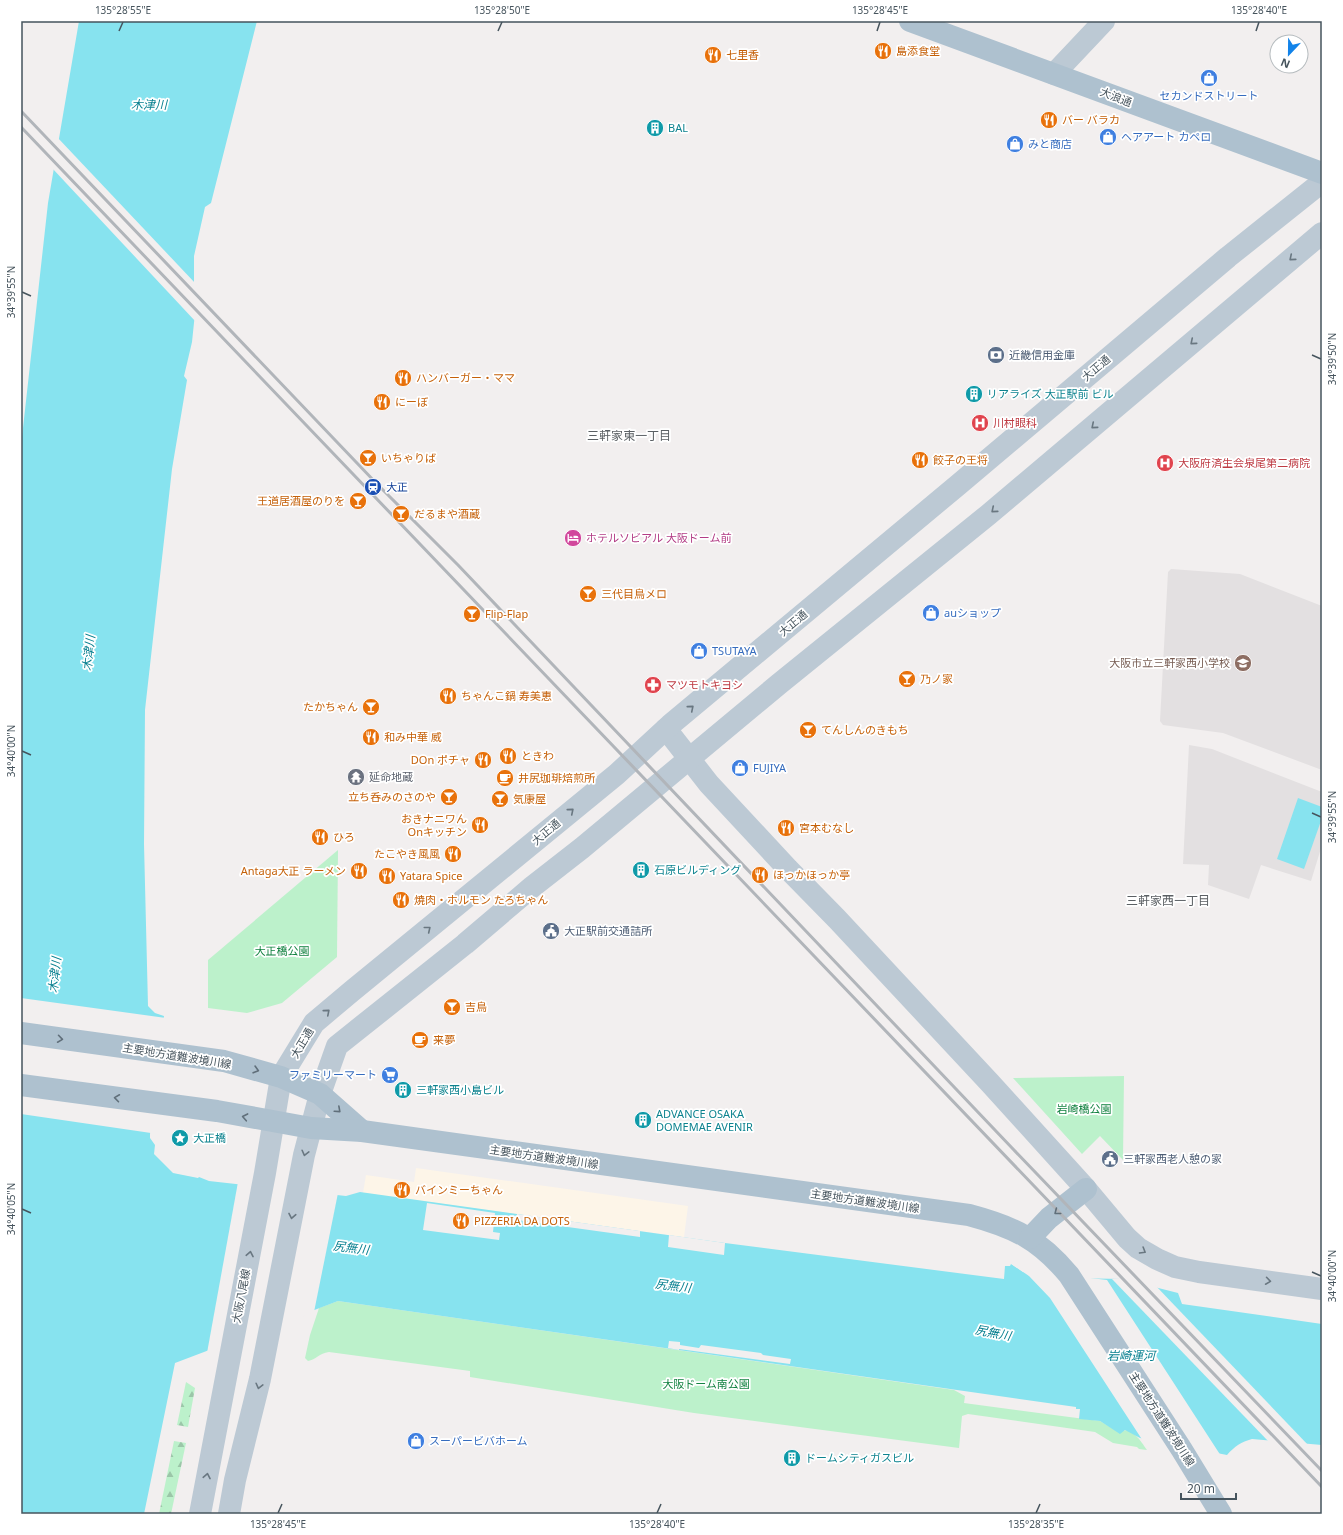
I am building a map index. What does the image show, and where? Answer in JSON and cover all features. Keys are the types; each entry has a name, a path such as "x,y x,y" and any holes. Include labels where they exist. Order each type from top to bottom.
{"main road":[{"name":"大浪通","path":"910,21 1322,173"},
{"path":"1054,74 1104,21"},
{"name":"大正通","path":"281,1078 314,1024 352,991 616,774 666,729 1222,262 1322,182"},
{"path":"229,1514 235,1480 260,1379 299,1177 320,1094 337,1046 465,944 768,693 988,515 1322,233"},
{"path":"666,729 709,784 837,919 1086,1189 1127,1238 1138,1248 1175,1267 1199,1272 1322,1289"},
{"name":"主要地方道難波境川線","path":"21,1033 224,1062 281,1078 320,1094 362,1131"},
{"name":"大阪八尾線","path":"200,1514 265,1173 281,1078"},
{"name":"主要地方道難波境川線","path":"21,1085 217,1111 311,1128 362,1131 969,1215 1006,1226 1030,1238 1056,1260 1069,1275 1182,1450 1221,1514"},
{"path":"1030,1238 1049,1218 1086,1189"}],"shaded area":[{"name":"大阪市立三軒家西小学校","path":"1171,569 1240,574 1322,606 1322,770 1223,733 1163,725 1160,721 1168,572"},
{"path":"1189,745 1212,749 1322,792 1322,845 1311,881 1261,865 1249,899 1208,885 1209,865 1183,864"},
{"path":"416,1168 688,1206 684,1237 363,1193 366,1175 414,1182"}],"green space":[{"name":"大正橋公園","path":"338,850 337,957 282,1003 247,1013 208,1008 208,960"},
{"name":"岩崎橋公園","path":"1124,1076 1123,1160 1100,1136 1082,1154 1013,1078"},
{"name":"大阪ドーム南公園","path":"338,1301 954,1390 965,1396 964,1403 1100,1421 1120,1433 1127,1430 1131,1432 1139,1438 1147,1450 1113,1443 1095,1432 968,1414 962,1416 959,1448 694,1413 470,1377 470,1371 329,1352 308,1361 305,1358 310,1335 319,1308"},
{"path":"186,1382 195,1388 188,1427 177,1425"},
{"path":"174,1441 186,1443 171,1514 159,1514"}],"water":[{"path":"79,21 257,21 211,203 205,207 194,256 194,284 197,294 192,342 184,376 187,380 172,469 145,710 144,844 148,1006 155,1013 164,1016 150,1134 150,1138 155,1145 154,1154 173,1173 199,1177 209,1181 346,1196 360,1192 725,1243 1004,1279 1005,1266 1010,1266 1011,1264 1023,1272 1069,1278 1123,1279 1178,1293 1182,1304 1322,1324 1322,1445 1252,1439 1238,1445 1227,1455 1140,1438 1125,1430 1120,1434 1100,1421 1079,1419 1080,1409 1076,1409 1076,1407 338,1301 175,1363 144,1514 21,1514 21,446 48,203"},
{"path":"1298,798 1322,807 1322,818 1304,869 1277,859"}],"pier":[{"path":"57,137 196,284 199,294 196,322 52,168"},
{"path":"21,998 166,1018 151,1133 21,1114"},
{"path":"238,1182 338,1193 314,1312 207,1353"},
{"name":"PIZZERIA DA DOTS","path":"427,1203 495,1213 493,1232 500,1233 499,1240 423,1230"},
{"path":"517,1214 640,1231 640,1237 517,1220"},
{"path":"669,1235 725,1243 724,1255 668,1247"},
{"path":"1012,1262 1024,1270 1107,1280 1221,1456 1143,1441 1050,1298 1029,1276 1010,1263"},
{"path":"1127,1278 1155,1285 1309,1446 1269,1442 1112,1279"},
{"path":"669,1341 680,1342 680,1345 699,1348 701,1345 761,1353 763,1355 791,1359 790,1364 679,1350 668,1348"}],"railway":[{"path":"21,111 377,484 458,565 1013,1149 1322,1471"},
{"path":"21,127 1322,1487"}],"place":[{"name":"島添食堂","path":"883,51"},
{"name":"七里香","path":"713,55"},
{"name":"セカンドストリート","path":"1209,78"},
{"name":"バー バラカ","path":"1049,120"},
{"name":"BAL","path":"655,128"},
{"name":"ヘアアート カペロ","path":"1108,137"},
{"name":"みと商店","path":"1015,144"},
{"name":"近畿信用金庫","path":"996,355"},
{"name":"ハンバーガー・ママ","path":"403,378"},
{"name":"リアライズ 大正駅前 ビル","path":"974,394"},
{"name":"にーぼ","path":"382,402"},
{"name":"川村眼科","path":"980,423"},
{"name":"いちゃりば","path":"368,458"},
{"name":"餃子の王将","path":"920,460"},
{"name":"大阪府済生会泉尾第二病院","path":"1165,463"},
{"name":"大正","path":"373,487"},
{"name":"王道居酒屋のりを","path":"358,501"},
{"name":"だるまや酒蔵","path":"401,514"},
{"name":"ホテルソビアル 大阪ドーム前","path":"573,538"},
{"name":"三代目鳥メロ","path":"588,594"},
{"name":"auショップ","path":"931,613"},
{"name":"Flip-Flap","path":"472,614"},
{"name":"TSUTAYA","path":"699,651"},
{"name":"大阪市立三軒家西小学校","path":"1243,663"},
{"name":"乃ノ家","path":"907,679"},
{"name":"マツモトキヨシ","path":"653,685"},
{"name":"ちゃんこ鍋 寿美恵","path":"448,696"},
{"name":"たかちゃん","path":"371,707"},
{"name":"てんしんのきもち","path":"808,730"},
{"name":"和み中華 威","path":"371,737"},
{"name":"ときわ","path":"508,756"},
{"name":"DOn ポチャ","path":"483,760"},
{"name":"FUJIYA","path":"740,768"},
{"name":"延命地蔵","path":"356,777"},
{"name":"井尻珈琲焙煎所","path":"505,778"},
{"name":"立ち呑みのさのや","path":"449,797"},
{"name":"気康屋","path":"500,799"},
{"name":"おきナニワん Onキッチン","path":"480,825"},
{"name":"宮本むなし","path":"786,828"},
{"name":"ひろ","path":"320,837"},
{"name":"たこやき風風","path":"453,854"},
{"name":"石原ビルディング","path":"641,870"},
{"name":"Antaga大正 ラーメン","path":"359,871"},
{"name":"ほっかほっか亭","path":"760,875"},
{"name":"Yatara Spice","path":"387,876"},
{"name":"焼肉・ホルモン たろちゃん","path":"401,900"},
{"name":"大正駅前交通詰所","path":"551,931"},
{"name":"吉鳥","path":"452,1007"},
{"name":"来夢","path":"420,1040"},
{"name":"ファミリーマート","path":"390,1075"},
{"name":"三軒家西小島ビル","path":"403,1090"},
{"name":"ADVANCE OSAKA DOMEMAE AVENIR","path":"643,1120"},
{"name":"大正橋","path":"180,1138"},
{"name":"三軒家西老人憩の家","path":"1110,1159"},
{"name":"バインミーちゃん","path":"402,1190"},
{"name":"PIZZERIA DA DOTS","path":"461,1221"},
{"name":"スーパービバホーム","path":"416,1441"},
{"name":"ドームシティガスビル","path":"792,1458"}],"district":[{"name":"三軒家東一丁目","path":"629,436"},
{"name":"三軒家西一丁目","path":"1168,901"}],"water label":[{"name":"木津川","path":"149,105"},
{"name":"木津川","path":"89,653"},
{"name":"木津川","path":"55,975"},
{"name":"尻無川","path":"351,1248"},
{"name":"尻無川","path":"673,1286"},
{"name":"尻無川","path":"993,1333"},
{"name":"岩崎運河","path":"1131,1356"}]}
